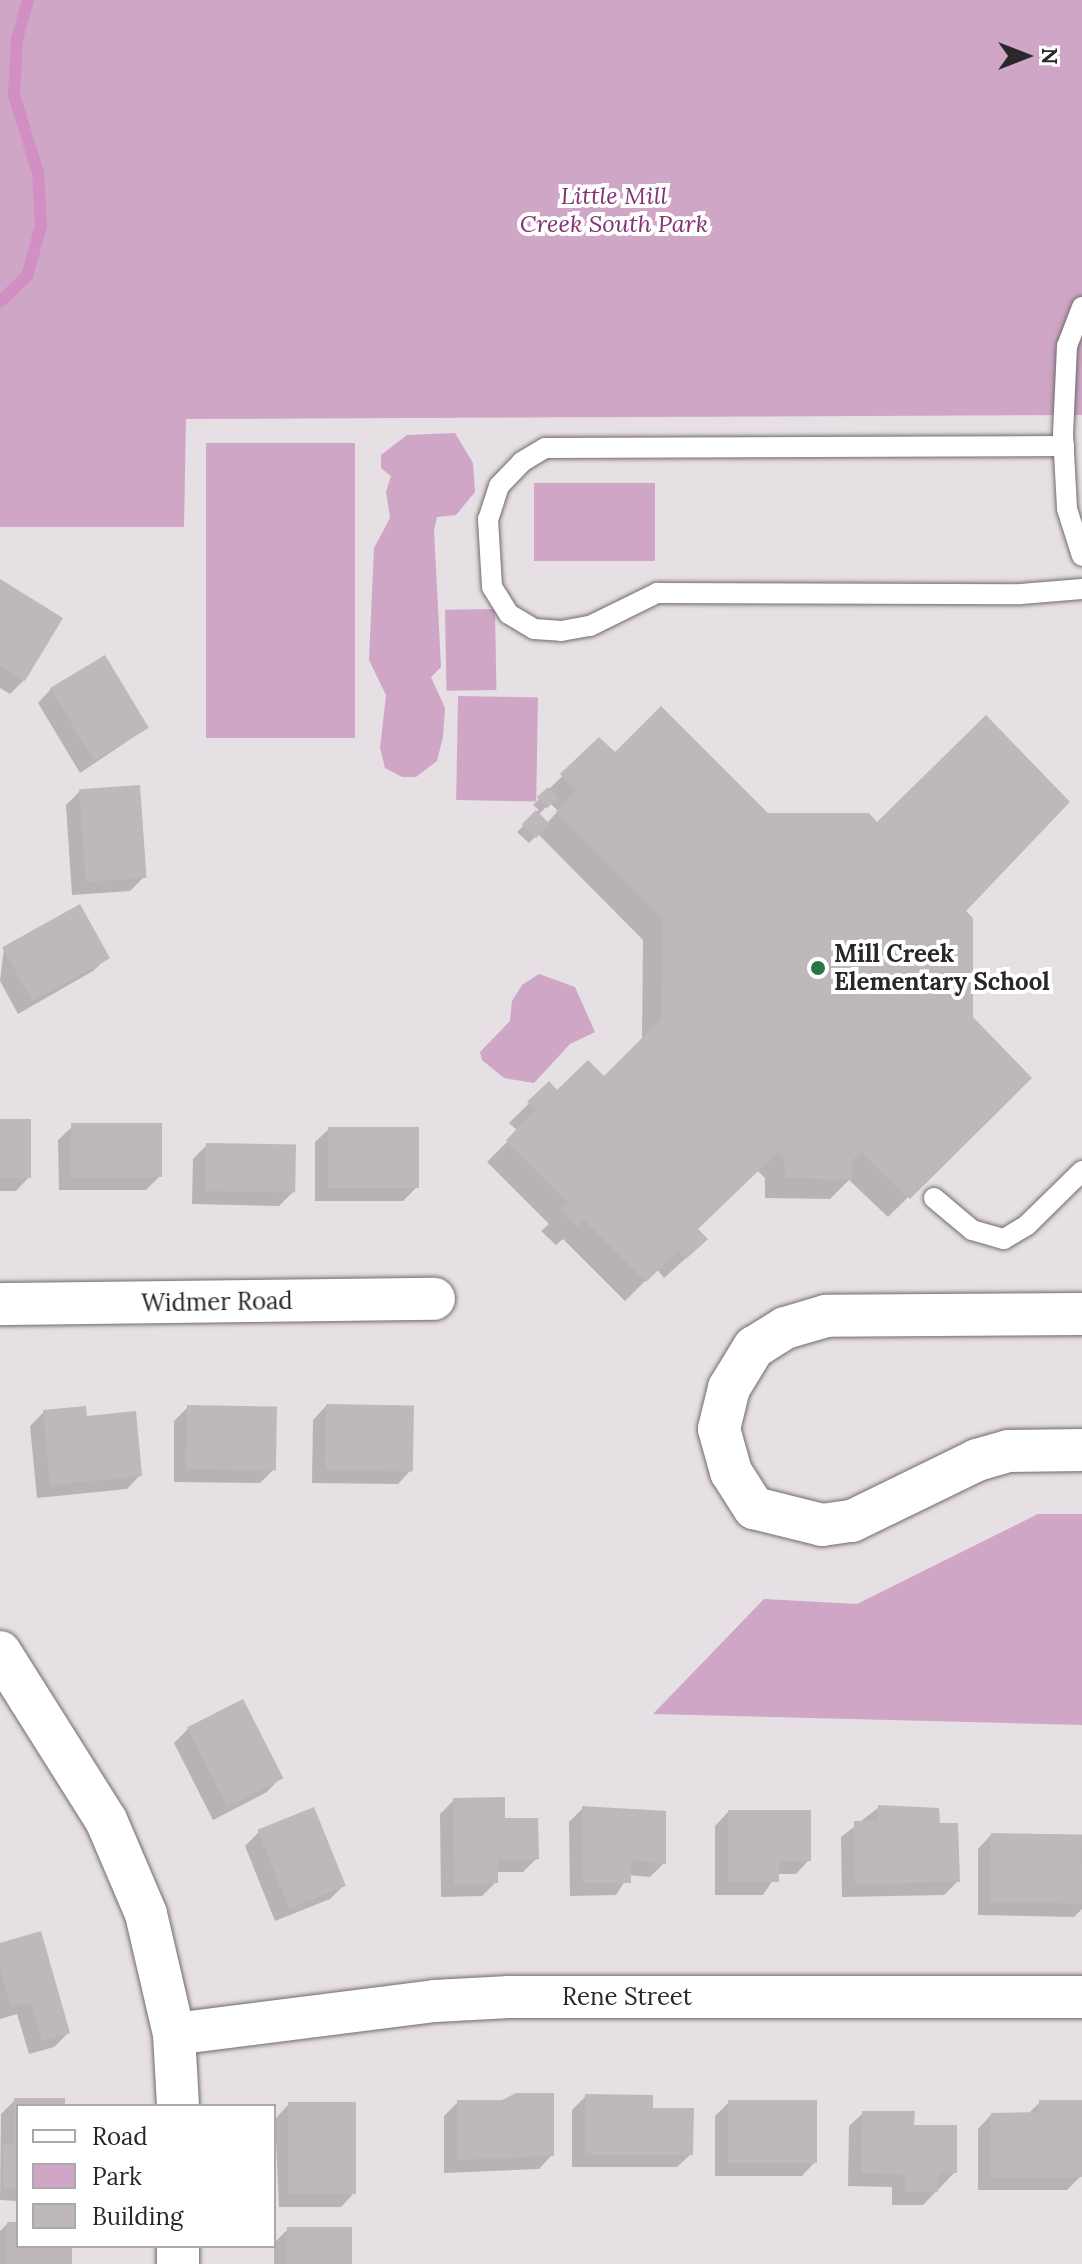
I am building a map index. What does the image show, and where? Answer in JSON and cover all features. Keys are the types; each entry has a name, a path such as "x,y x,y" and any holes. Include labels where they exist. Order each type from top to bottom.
{"street":[{"name":"Widmer Road","path":"0,1304 434,1299"},
{"path":"1082,1314 826,1316 785,1328 754,1347 729,1388 719,1429 731,1472 754,1508 822,1525 852,1521 988,1457 1009,1451 1082,1450"},
{"path":"0,1652 106,1820 146,1914 174,2034 178,2104"},
{"name":"Rene Street","path":"174,2034 421,2002 509,1997 1082,1997"}],"lane":[{"path":"1082,307 1067,346 1064,446 1067,509 1082,556"},
{"path":"1064,446 545,448 522,462 499,486 488,519 492,587 509,614 534,629 561,631 590,626 657,593 1021,594 1082,589"},
{"path":"934,1198 972,1230 1004,1239 1027,1225 1082,1171"}],"green space":[{"name":"Little Mill Creek South Park","path":"0,0 1082,0 1082,415 186,419 184,527 0,527"},
{"path":"455,433 473,463 475,492 456,515 437,517 434,530 441,667 431,677 445,708 443,737 437,761 416,777 402,777 385,768 380,748 386,695 369,660 374,548 390,518 386,492 391,476 381,468 381,455 407,435"},
{"path":"206,443 355,443 355,738 206,738"},
{"path":"534,483 655,483 655,561 534,561"},
{"path":"495,609 496,690 446,691 445,610"},
{"path":"458,696 538,697 536,801 456,800"},
{"path":"539,974 575,987 595,1032 570,1044 534,1083 504,1078 482,1060 480,1052 510,1021 512,1001 522,985"},
{"path":"1038,1514 1082,1514 1082,1725 653,1714 764,1599 857,1604"}],"building":[{"path":"0,579 63,618 25,681 0,666"},
{"path":"105,655 149,728 94,761 50,688"},
{"name":"Mill Creek Elementary School","path":"661,706 768,813 869,813 877,822 986,715 1070,802 966,911 973,918 973,1017 1032,1078 910,1199 862,1153 852,1160 852,1180 785,1178 784,1158 778,1152 698,1229 708,1239 686,1259 678,1251 646,1282 584,1220 578,1227 560,1210 568,1203 506,1140 536,1110 527,1102 549,1081 557,1090 588,1060 604,1076 661,1019 663,920 556,812 576,790 560,774 599,737 615,752"},
{"path":"140,785 146,878 86,882 79,789"},
{"path":"548,787 558,798 547,808 537,797"},
{"path":"536,810 550,824 536,838 522,824"},
{"path":"80,904 110,958 32,1001 2,947"},
{"path":"0,1119 31,1119 31,1178 0,1178"},
{"path":"71,1123 162,1123 162,1177 71,1177"},
{"path":"328,1127 419,1127 419,1188 328,1188"},
{"path":"206,1143 296,1145 295,1193 205,1191"},
{"path":"326,1404 414,1406 413,1472 325,1470"},
{"path":"187,1405 277,1407 276,1471 186,1469"},
{"path":"86,1406 87,1416 136,1411 142,1476 50,1485 43,1410"},
{"path":"243,1699 283,1778 227,1807 187,1728"},
{"path":"505,1797 505,1818 538,1818 539,1859 498,1860 498,1883 454,1884 453,1798"},
{"path":"878,1805 939,1808 940,1823 958,1823 960,1882 855,1884 854,1821 878,1821"},
{"path":"582,1806 666,1811 666,1864 631,1860 631,1883 583,1883"},
{"path":"314,1807 346,1886 289,1909 257,1830"},
{"path":"728,1810 811,1810 811,1861 779,1861 779,1882 728,1882"},
{"path":"991,1833 1082,1835 1081,1904 990,1902"},
{"path":"41,1931 70,2033 42,2041 31,2002 11,2007 0,1969 0,1943"},
{"path":"516,2093 554,2093 554,2156 457,2160 457,2100 502,2100"},
{"path":"585,2094 653,2095 653,2108 694,2108 693,2155 585,2155"},
{"path":"14,2098 65,2098 65,2104 16,2104 16,2188 3,2187 3,2144 14,2144"},
{"path":"728,2100 817,2100 817,2163 728,2163"},
{"path":"1039,2100 1082,2100 1082,2177 991,2177 991,2113 1039,2112"},
{"path":"288,2102 356,2102 356,2194 288,2194"},
{"path":"862,2111 915,2111 914,2125 957,2125 957,2173 938,2173 938,2192 905,2192 905,2174 861,2173"},
{"path":"7,2222 16,2222 16,2248 72,2248 72,2264 7,2264"},
{"path":"287,2227 352,2227 352,2264 287,2264"}],"waterway":[{"path":"0,302 27,276 41,226 38,173 14,95 17,39 28,0"}],"place":[{"name":"Mill Creek Elementary School","path":"818,968"}]}
